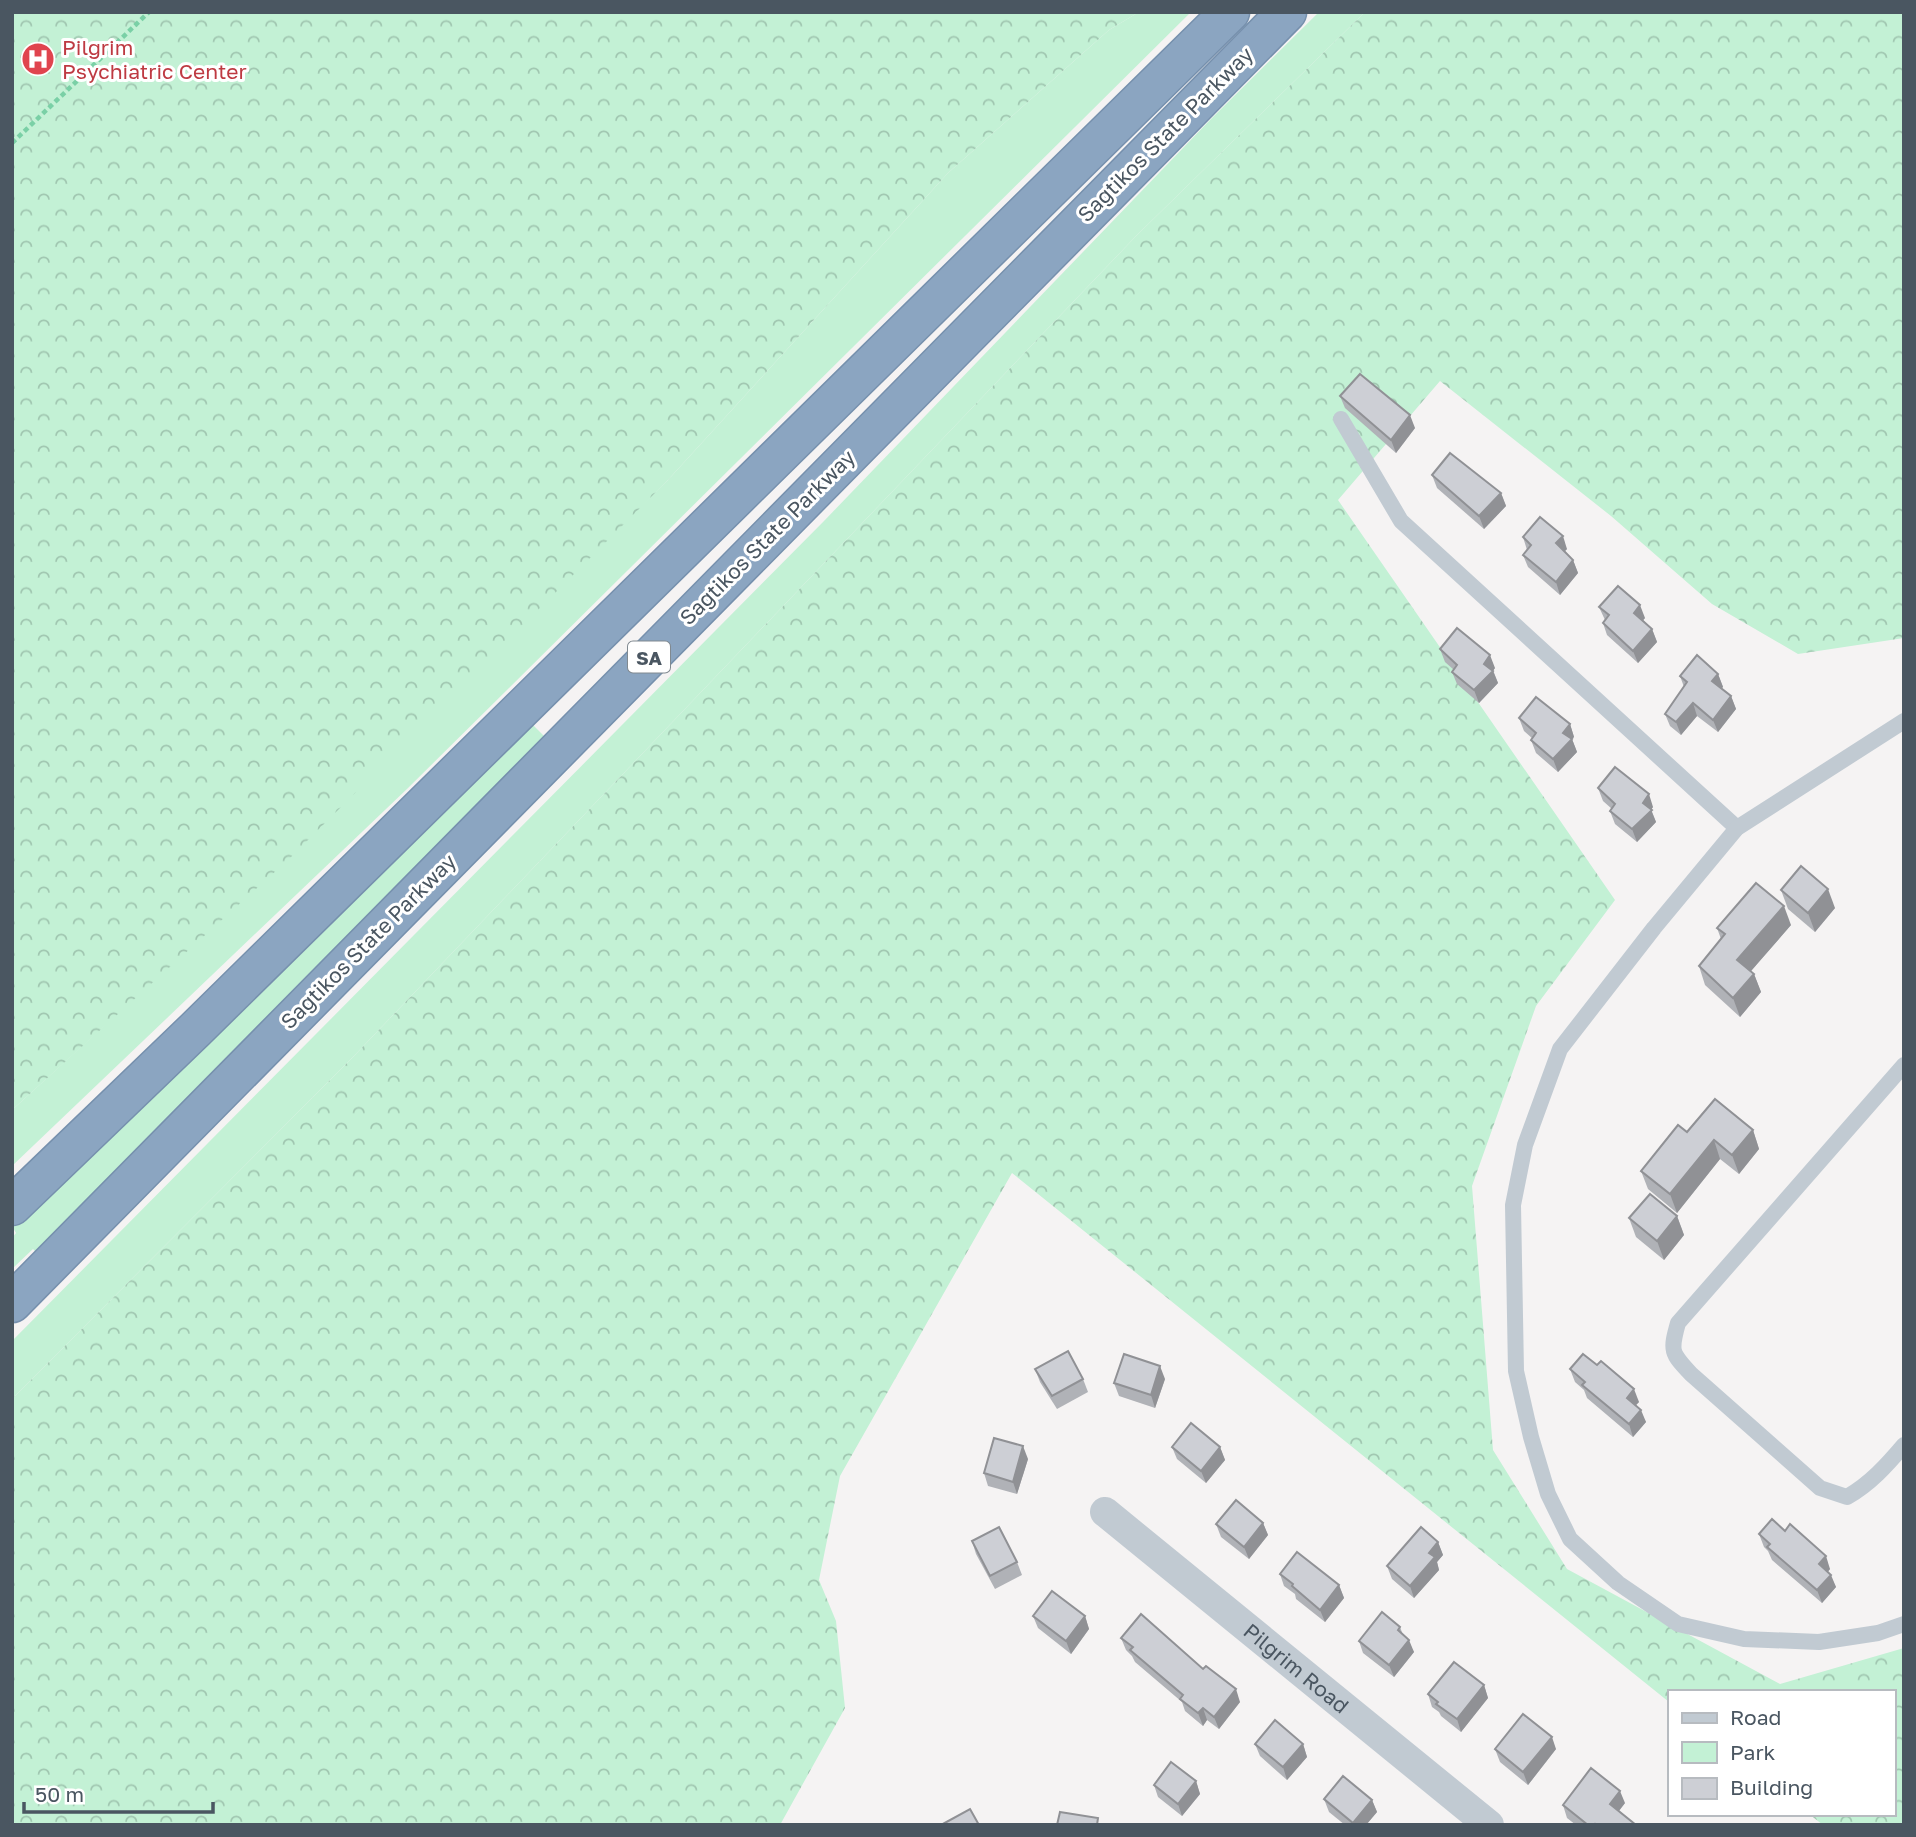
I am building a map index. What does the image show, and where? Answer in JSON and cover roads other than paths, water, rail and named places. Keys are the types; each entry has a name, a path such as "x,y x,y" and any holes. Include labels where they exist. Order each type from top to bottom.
{"highway":[{"name":"Sagtikos State Parkway","path":"12,1206 195,1030 1230,12"},
{"name":"Sagtikos State Parkway","path":"12,1303 1287,12"}],"street":[{"name":"Pilgrim Road","path":"1105,1512 1489,1825"}],"lane":[{"path":"1340,419 1401,522 1737,828"},
{"path":"1904,721 1737,828 1654,928 1560,1049 1525,1145 1513,1205 1516,1371 1531,1437 1548,1494 1570,1539 1618,1583 1678,1624 1744,1639 1819,1642 1878,1633 1904,1624"},
{"path":"1904,1065 1678,1323 1672,1345 1678,1360 1691,1374 1820,1488 1847,1497 1861,1489 1881,1471 1904,1445"}],"place":[{"name":"Pilgrim Psychiatric Center","path":"38,59"}]}
